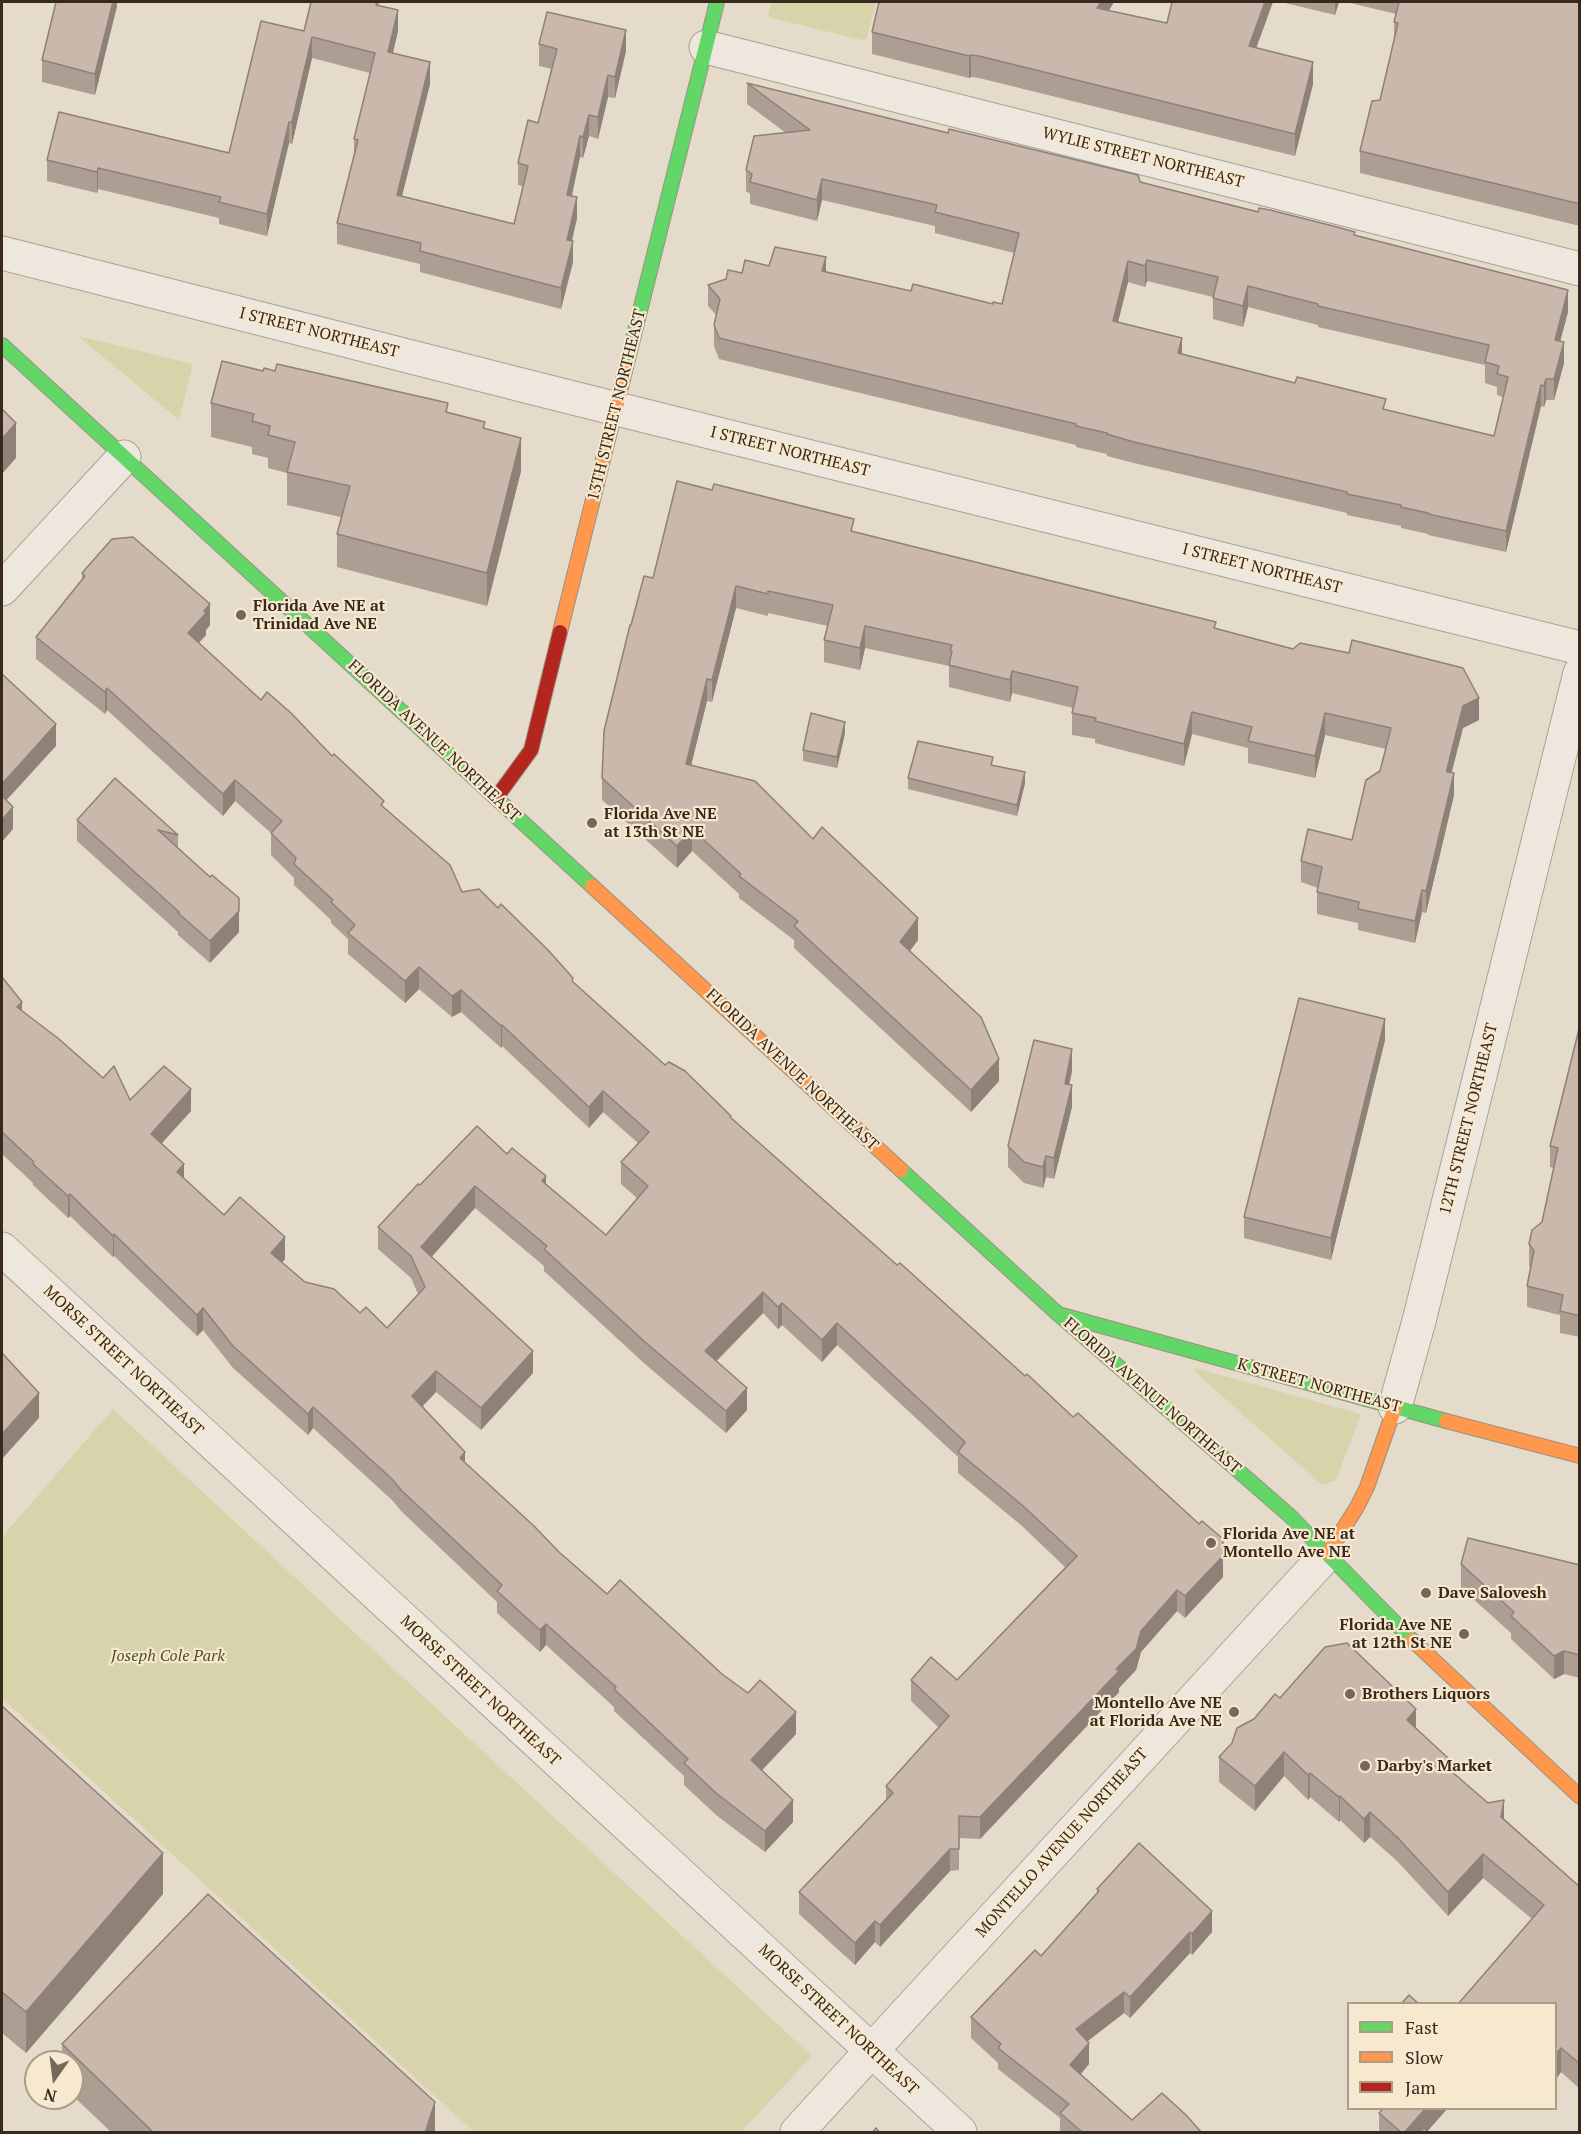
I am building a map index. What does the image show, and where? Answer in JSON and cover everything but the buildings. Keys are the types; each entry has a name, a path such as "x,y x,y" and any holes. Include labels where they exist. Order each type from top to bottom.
{"main road":[{"name":"13TH STREET NORTHEAST","path":"496,798 531,750 717,2"},
{"name":"FLORIDA AVENUE NORTHEAST","path":"2,345 1058,1314 1289,1515 1407,1635 1580,1797"},
{"name":"K STREET NORTHEAST","path":"1058,1314 1580,1456"},
{"name":"12TH STREET NORTHEAST","path":"1328,1553 1367,1488 1395,1407"}],"street":[{"name":"WYLIE STREET NORTHEAST","path":"706,47 1580,269"},
{"name":"I STREET NORTHEAST","path":"2,253 617,409 1580,648"},
{"path":"2,589 124,457"},
{"name":"12TH STREET NORTHEAST","path":"1395,1407 1419,1321 1580,673"},
{"name":"MORSE STREET NORTHEAST","path":"2,1249 960,2133"},
{"name":"MONTELLO AVENUE NORTHEAST","path":"797,2133 1328,1553"}],"green space":[{"path":"771,2 876,2 866,41 768,17"},
{"path":"78,336 193,364 179,420"},
{"path":"1195,1368 1361,1414 1336,1480 1322,1485 1194,1371"},
{"name":"Joseph Cole Park","path":"113,1409 812,2056 741,2132 474,2132 2,1698 2,1537"}],"traffic: fast":[{"path":"625,371 717,2"},
{"path":"2,345 592,886"},
{"path":"901,1170 1058,1314 1289,1515 1412,1640"},
{"path":"1058,1314 1446,1421"}],"traffic: slow":[{"path":"560,632 625,371"},
{"path":"592,886 901,1170"},
{"path":"1328,1553 1367,1487 1395,1407"},
{"path":"1446,1421 1580,1456"},
{"path":"1412,1640 1580,1797"}],"traffic: jam":[{"path":"496,798 531,750 560,632"}],"place":[{"name":"Florida Ave NE at Trinidad Ave NE","path":"241,615"},
{"name":"Florida Ave NE at 13th St NE","path":"592,823"},
{"name":"Florida Ave NE at Montello Ave NE","path":"1211,1543"},
{"name":"Dave Salovesh","path":"1426,1593"},
{"name":"Florida Ave NE at 12th St NE","path":"1464,1634"},
{"name":"Brothers Liquors","path":"1350,1694"},
{"name":"Montello Ave NE at Florida Ave NE","path":"1234,1712"},
{"name":"Darby's Market","path":"1365,1766"}]}
